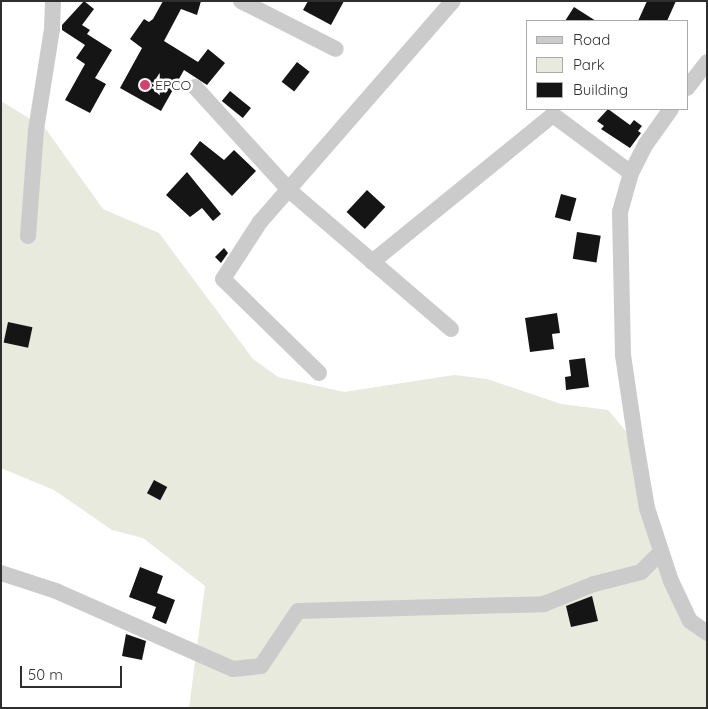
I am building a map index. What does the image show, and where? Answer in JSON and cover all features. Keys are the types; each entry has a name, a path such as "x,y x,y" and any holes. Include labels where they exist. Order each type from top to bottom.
{"street":[{"path":"28,236 36,130 52,29 53,1"},
{"path":"241,1 336,49"},
{"path":"318,373 223,279 260,222 290,191 454,1"},
{"path":"688,87 707,62"},
{"path":"195,87 290,191 451,329"},
{"path":"670,110 646,144 632,173 620,212 623,355 647,508 671,581 690,621 707,633"},
{"path":"372,262 553,115 632,173"},
{"path":"1,573 56,591 234,669 261,666 298,611 480,603 544,604 594,584 641,572 661,552"}],"green space":[{"path":"1,101 45,128 103,209 159,233 253,359 278,377 344,392 454,375 487,379 561,404 608,410 636,443 671,581 707,633 707,708 189,708 205,586 143,538 112,530 54,490 1,468"}],"building":[{"path":"84,1 94,9 82,25 90,30 87,34 112,50 95,78 106,84 90,113 65,100 85,64 76,58 85,45 62,30 62,25"},
{"path":"163,1 201,1 197,15 181,9 164,41 198,62 208,49 225,63 207,85 184,70 161,111 120,88 142,48 130,39 144,19 149,22 153,19"},
{"path":"308,1 344,1 331,25 303,10"},
{"path":"647,1 676,1 667,20 638,20"},
{"path":"574,7 594,20 566,20"},
{"path":"297,62 310,72 294,92 282,82"},
{"path":"230,91 251,108 243,118 222,101"},
{"path":"607,110 609,110 630,125 634,120 642,126 638,131 641,133 630,148 601,129 604,126 597,121"},
{"path":"200,141 224,160 234,150 256,171 232,196 190,154"},
{"path":"187,172 221,214 213,221 202,208 190,217 166,195"},
{"path":"367,190 385,207 365,229 347,212"},
{"path":"561,194 576,198 570,221 555,217"},
{"path":"577,232 601,236 596,262 573,259"},
{"path":"224,248 228,253 221,263 215,257"},
{"path":"557,313 560,333 552,334 554,349 530,352 525,318"},
{"path":"8,322 32,327 28,348 4,343"},
{"path":"585,358 589,387 566,390 565,377 571,376 569,360"},
{"path":"154,480 167,487 160,500 147,493"},
{"path":"140,567 163,576 157,593 175,600 166,624 152,618 156,607 129,597"},
{"path":"592,596 598,621 571,627 566,606"},
{"path":"126,634 146,641 142,660 122,656"}],"place":[{"name":"EPCO","path":"145,85"}]}
